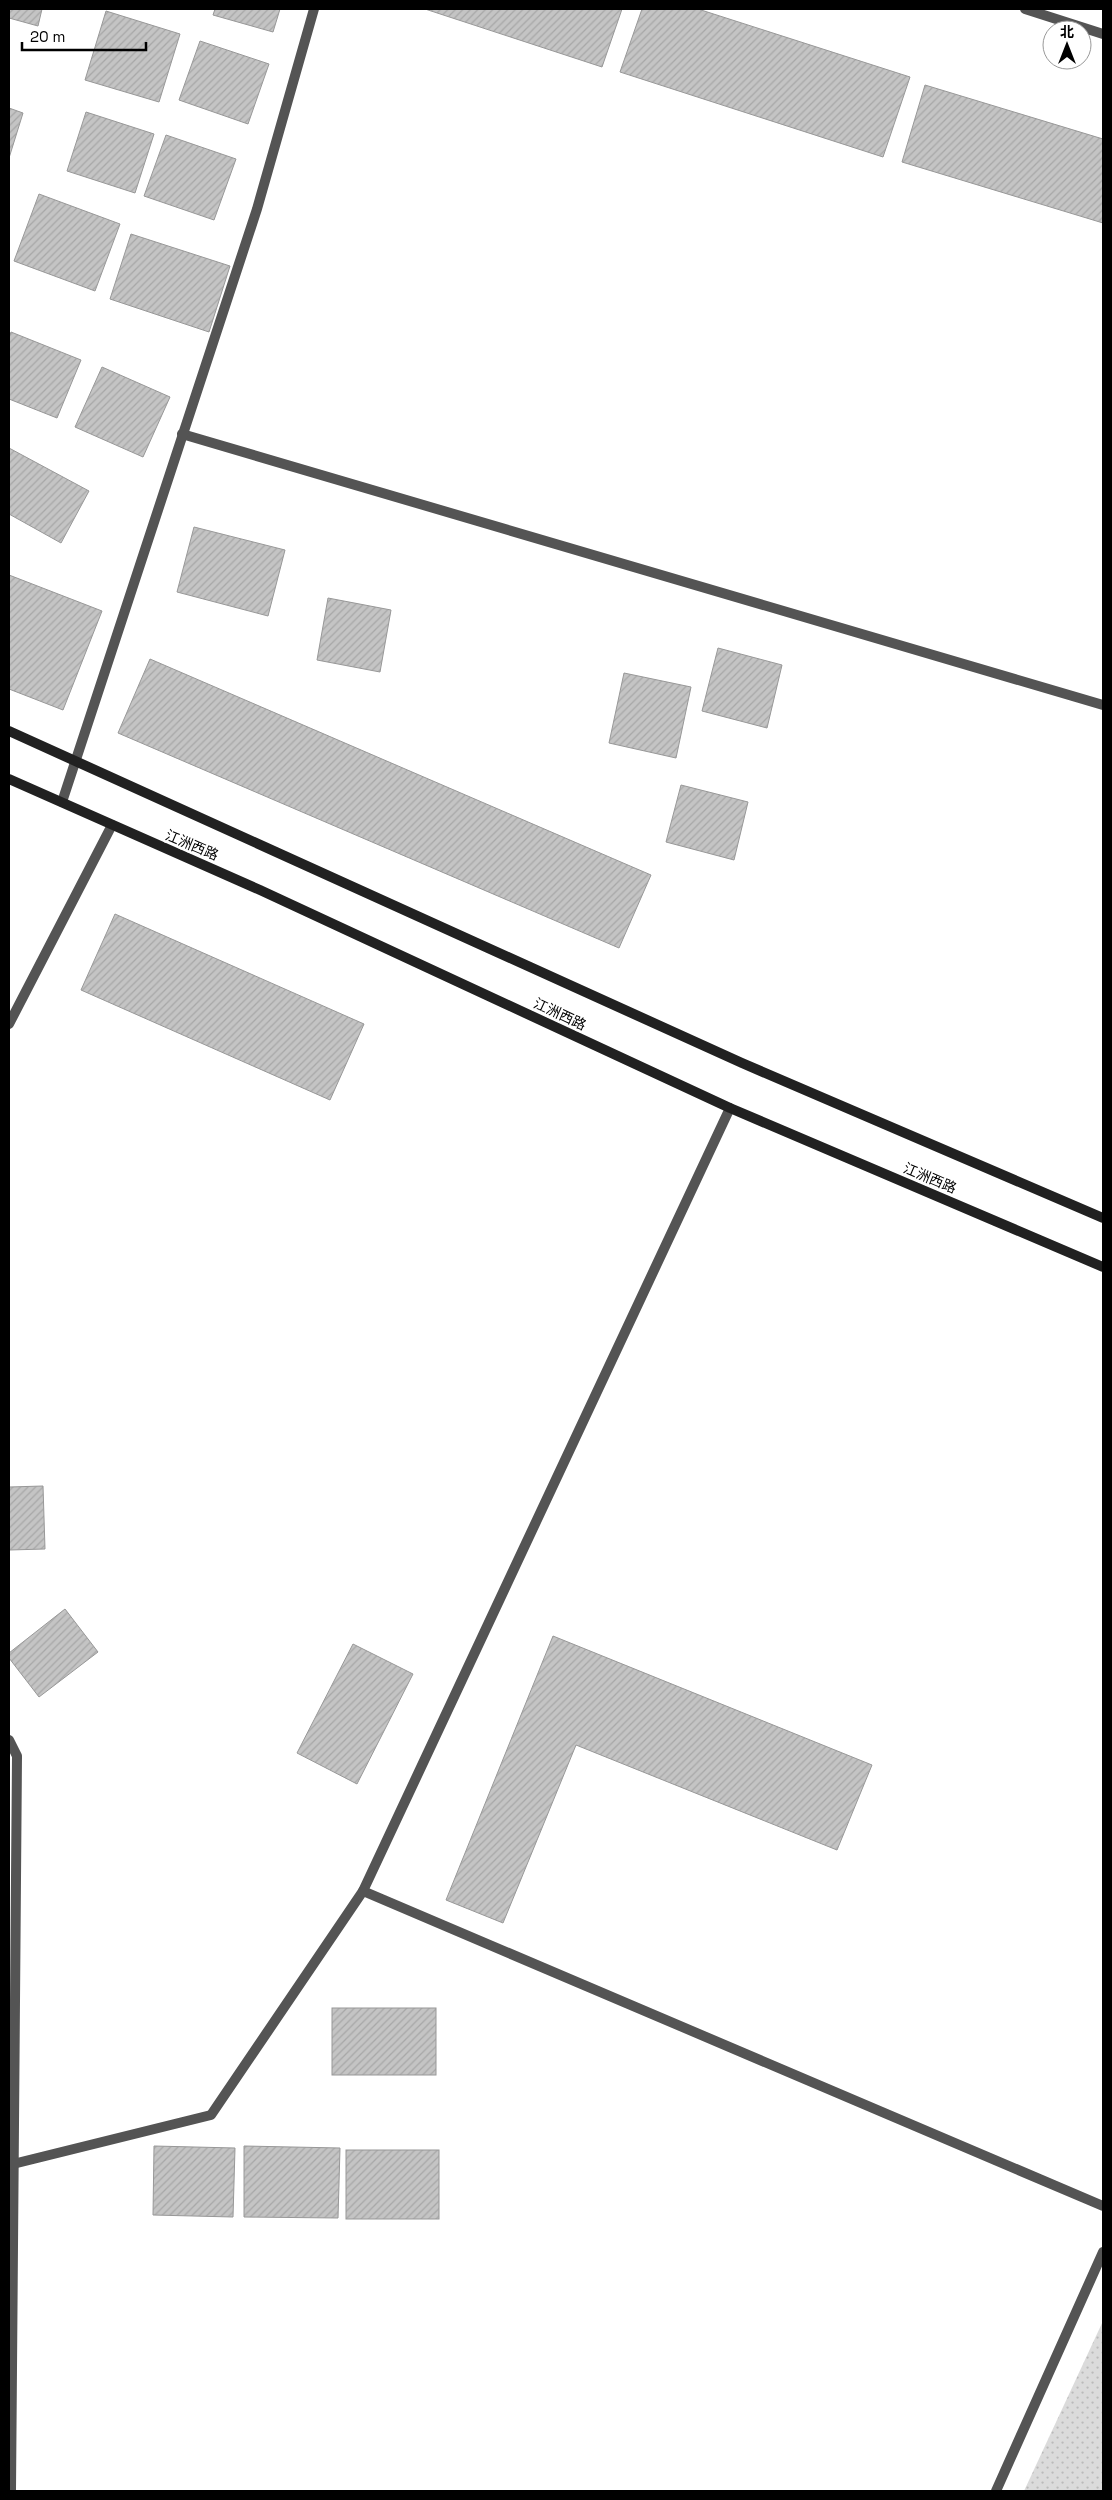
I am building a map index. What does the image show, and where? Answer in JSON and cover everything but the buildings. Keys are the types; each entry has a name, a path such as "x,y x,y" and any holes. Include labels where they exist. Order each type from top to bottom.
{"main road":[{"name":"江洲西路","path":"9,731 742,1063 1103,1218"},
{"name":"江洲西路","path":"9,779 260,890 730,1108 1103,1267"}],"street":[{"path":"62,802 257,209 314,9"},
{"path":"1025,9 1103,34"},
{"path":"182,434 1103,705"},
{"path":"9,1024 112,825"},
{"path":"11,2165 211,2115 363,1891 730,1108"},
{"path":"9,1740 17,1756 11,2165 11,2491"},
{"path":"363,1891 1103,2206"},
{"path":"996,2491 1103,2252"}],"shaded area":[{"path":"1103,2321 1103,2491 1024,2491"}]}
